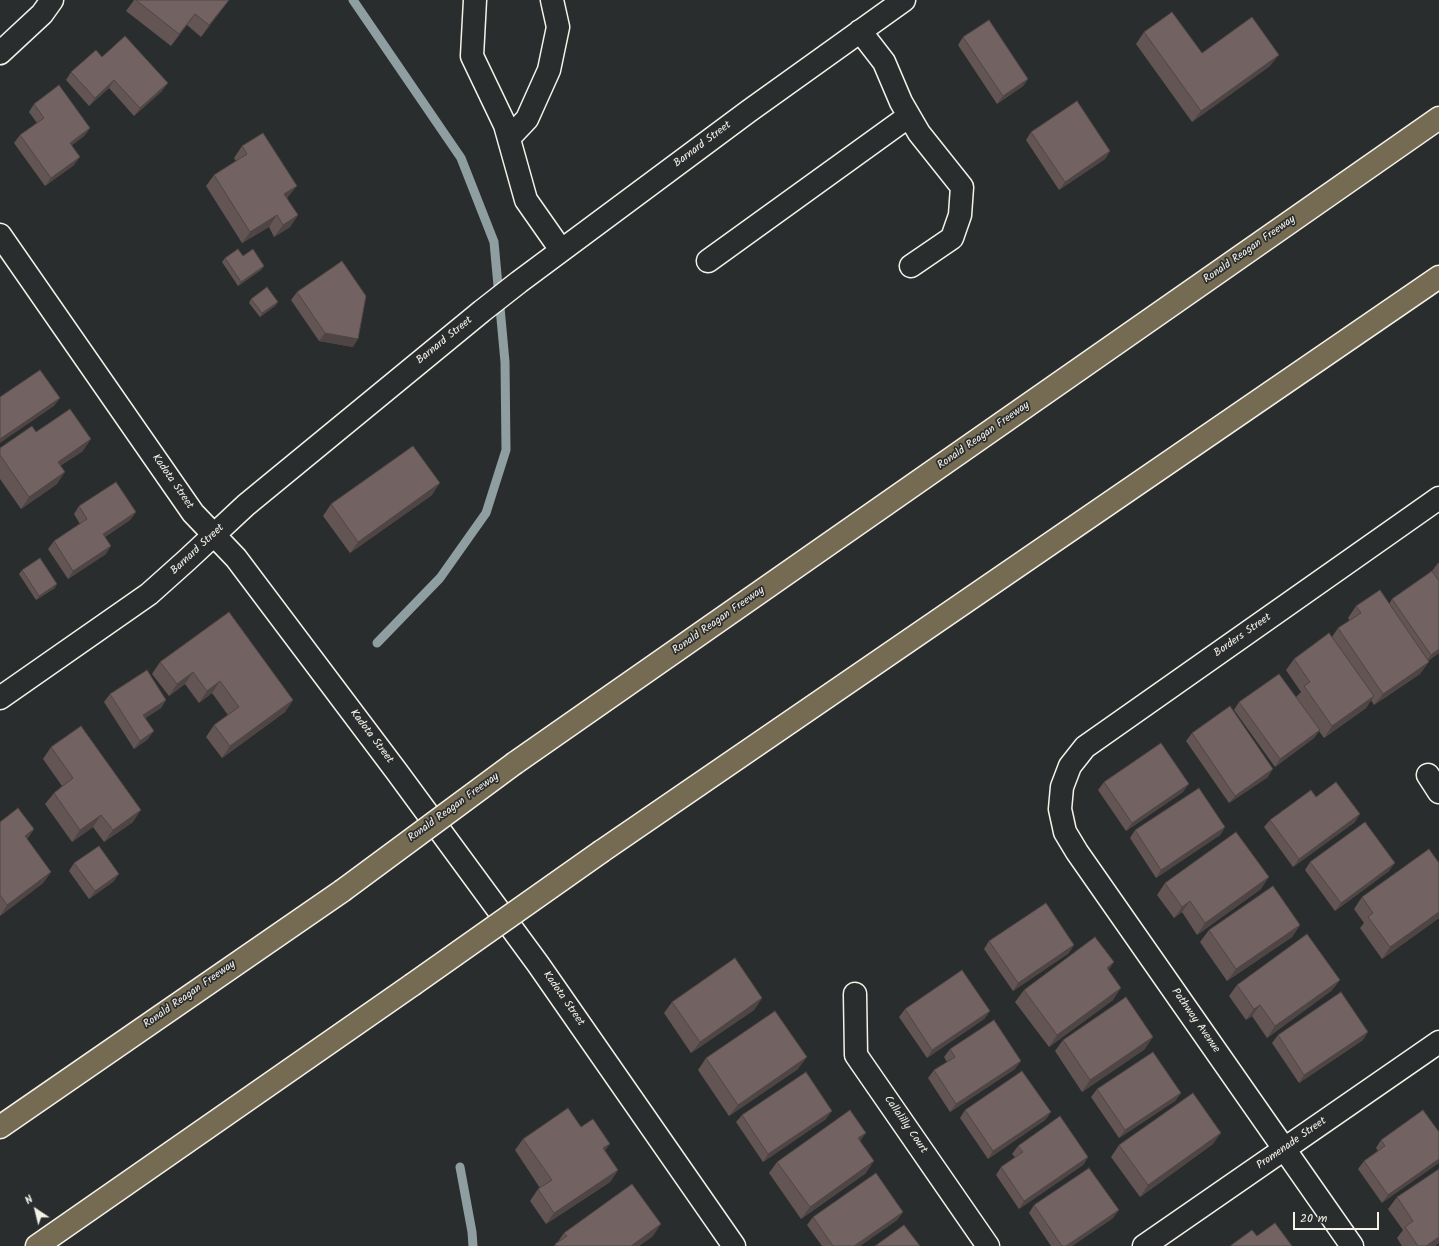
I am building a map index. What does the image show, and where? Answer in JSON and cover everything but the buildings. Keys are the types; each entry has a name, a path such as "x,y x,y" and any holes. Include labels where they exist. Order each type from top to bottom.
{"highway":[{"name":"Ronald Reagan Freeway","path":"0,1127 342,890 516,764 1439,118"},
{"path":"37,1246 602,851 1439,277"}],"street":[{"path":"0,53 42,14 52,0"},
{"path":"474,0 472,56 505,125 526,200 561,250"},
{"path":"509,138 527,119 549,70 558,27 552,0"},
{"name":"Barnard Street","path":"0,698 149,594 246,505 519,282 749,111 904,0"},
{"path":"860,32 884,62 901,102 919,133 962,187 960,215 952,238 911,266"},
{"path":"708,261 909,116"},
{"name":"Kadota Street","path":"0,235 194,513 246,570 393,766 538,964 734,1246"},
{"name":"Borders Street","path":"1062,787 1070,766 1085,747 1439,498"},
{"name":"Pathway Avenue","path":"1062,787 1060,809 1065,832 1077,852 1352,1246"},
{"name":"Callalilly Court","path":"855,994 856,1055 988,1246"},
{"name":"Promenade Street","path":"1144,1246 1439,1042"}],"waterway":[{"path":"353,0 461,158 494,242 505,362 506,450 486,513 440,578 377,643"},
{"path":"460,1167 472,1232 473,1246"}]}
